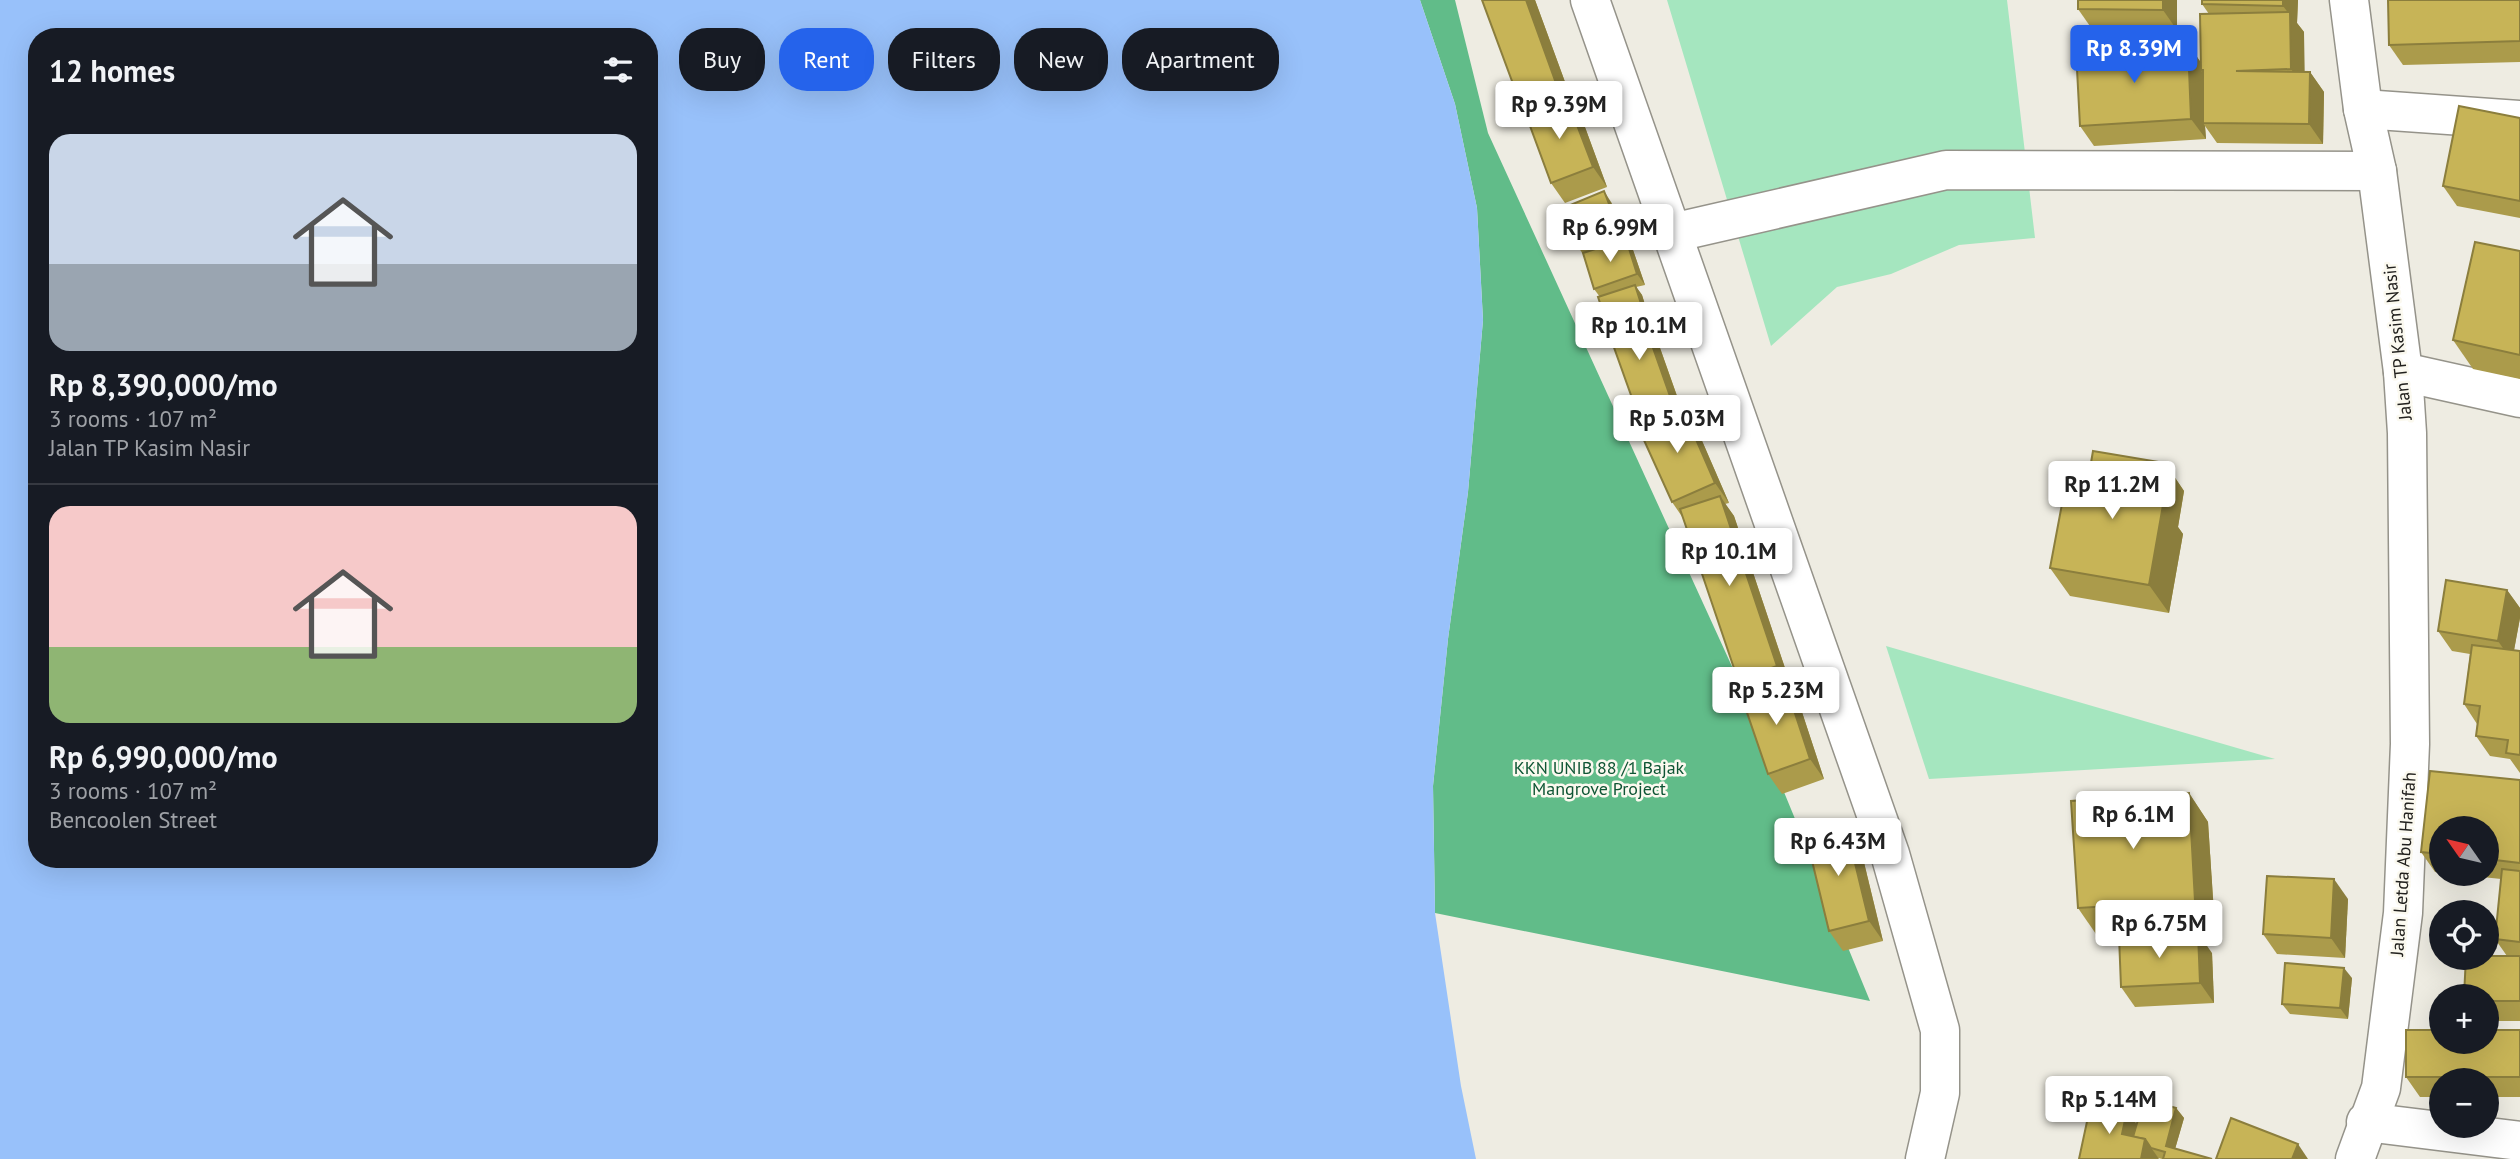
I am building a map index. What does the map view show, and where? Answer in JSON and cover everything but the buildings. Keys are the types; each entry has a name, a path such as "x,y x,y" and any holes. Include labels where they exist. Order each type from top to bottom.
{"street":[{"path":"1590,0 1890,854 1940,1030 1940,1093 1926,1159"},
{"name":"Jalan TP Kasim Nasir","path":"2349,0 2363,110 2377,171 2403,372 2407,433 2408,687"},
{"path":"2363,110 2520,120"},
{"path":"1672,233 1946,170 2377,171"},
{"path":"2403,372 2520,398"},
{"name":"Jalan Letda Abu Hanifah","path":"2374,1105 2403,913 2410,744 2408,687"},
{"path":"2355,1159 2374,1105 2520,1141"}],"green space":[{"name":"KKN UNIB 88 /1 Bajak Mangrove Project","path":"1420,0 1455,0 1488,133 1735,673 1870,1001 1435,913 1433,786 1448,639 1468,492 1483,320 1477,208 1455,104"},
{"path":"1667,0 2007,0 2035,238 1959,245 1891,274 1837,287 1771,346"},
{"path":"1886,646 2275,759 1929,779"}],"water":[{"path":"0,0 1420,0 1455,104 1477,208 1483,320 1468,492 1448,639 1433,786 1435,913 1461,1086 1476,1159 0,1159"}]}
